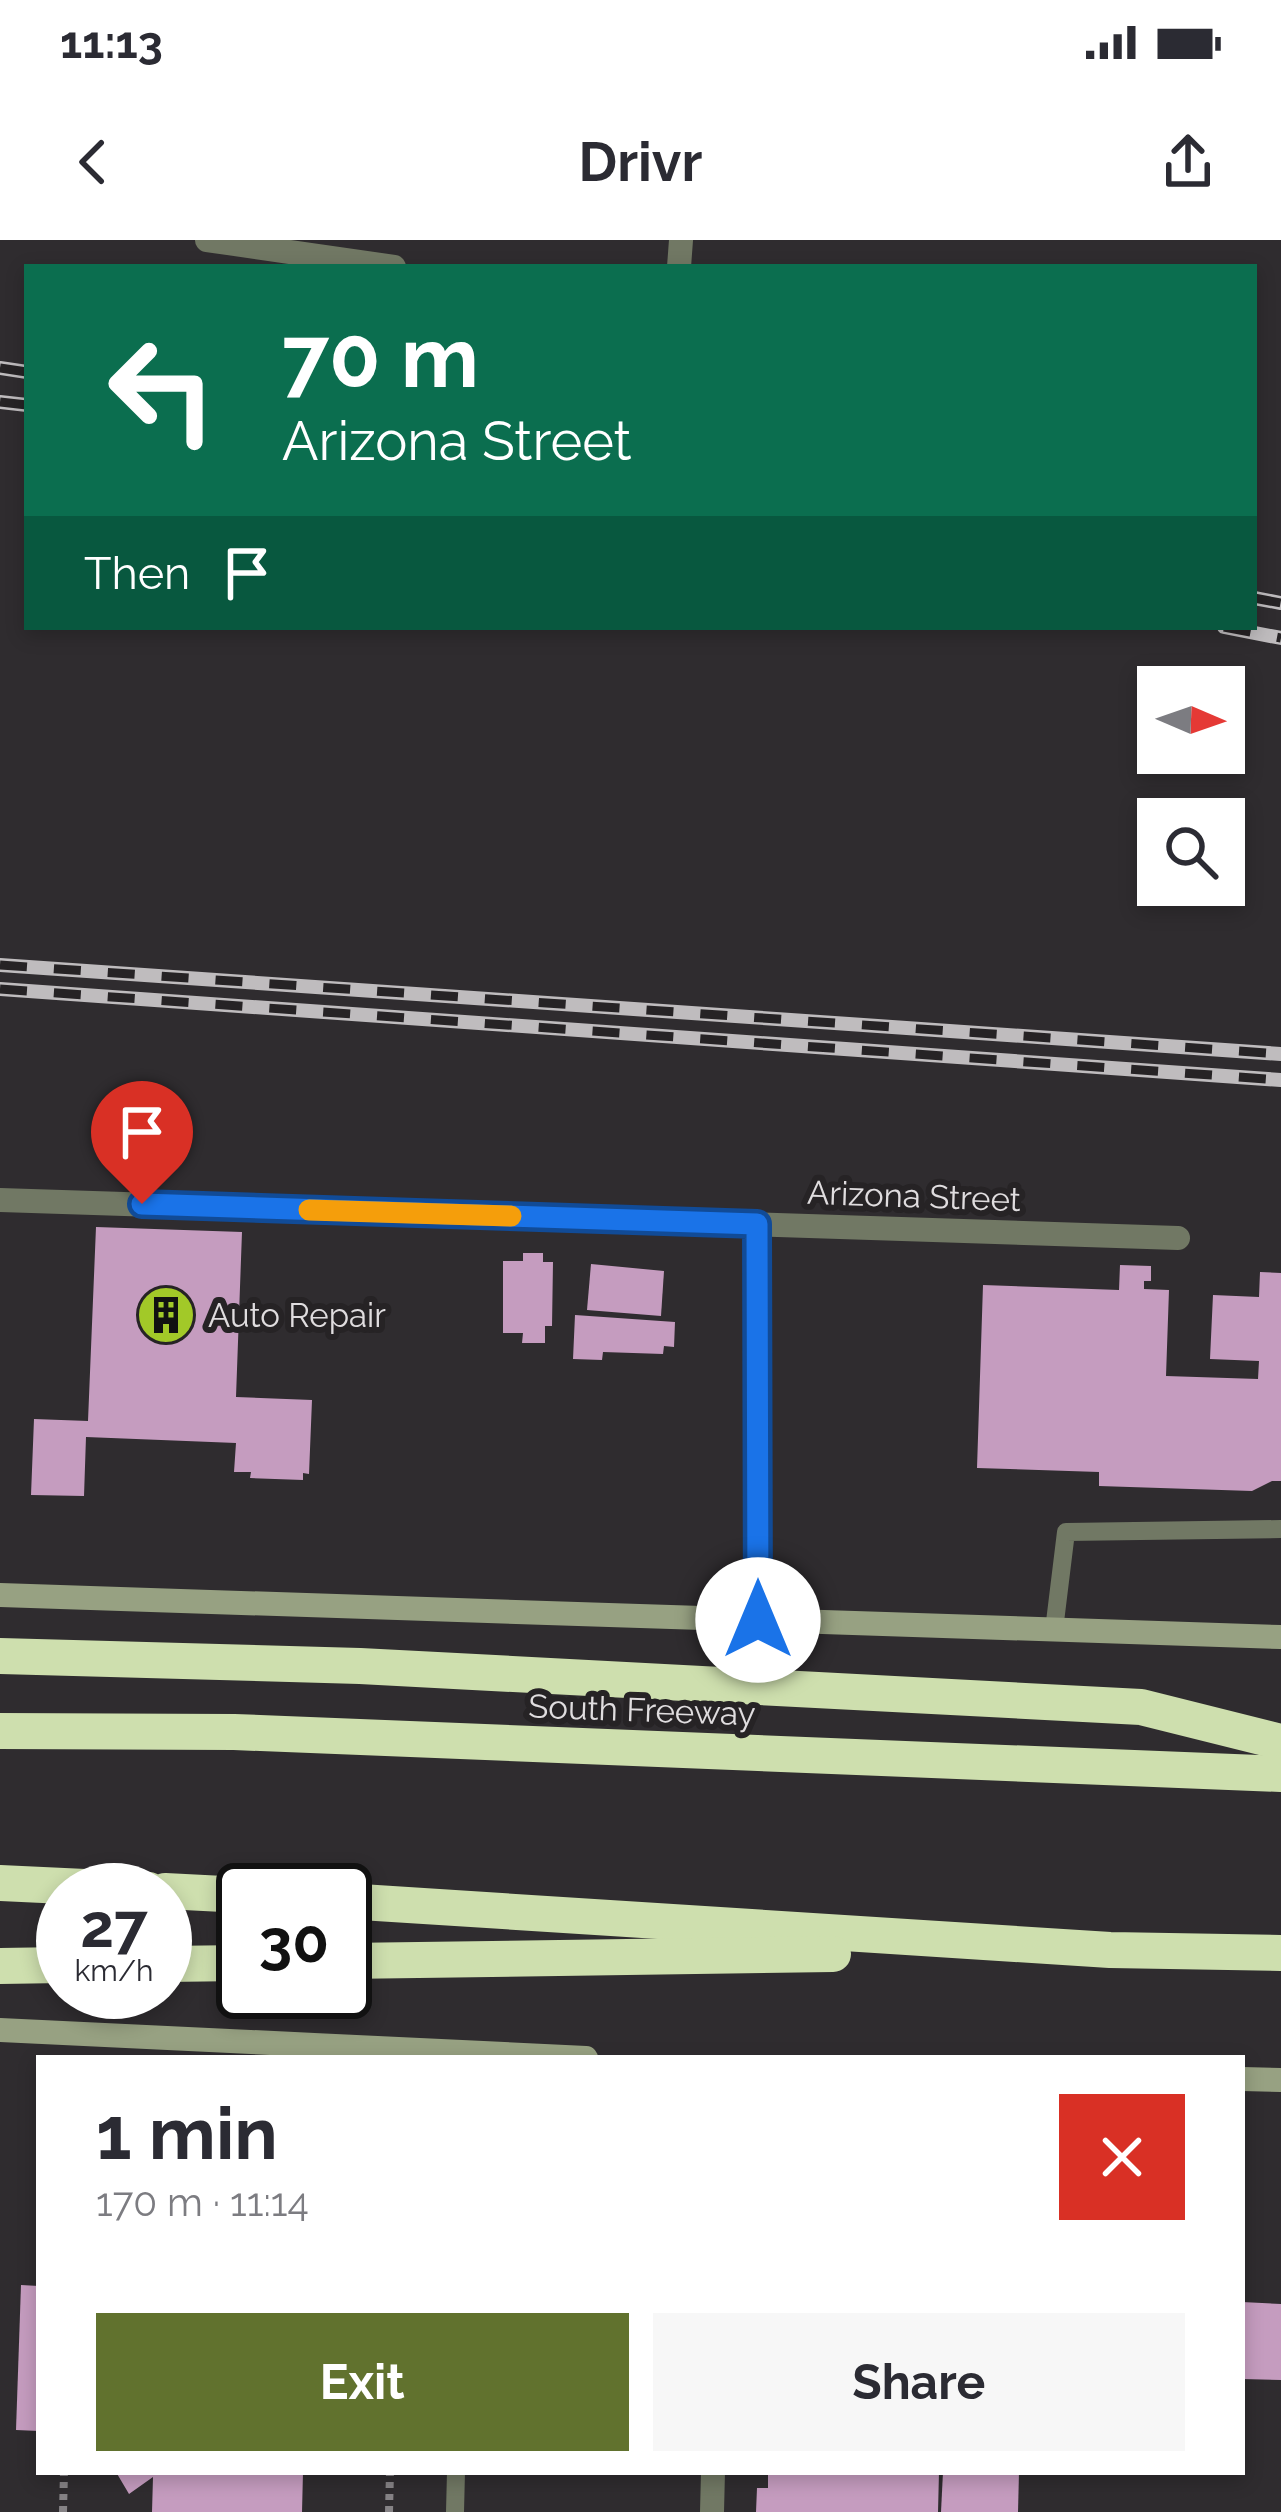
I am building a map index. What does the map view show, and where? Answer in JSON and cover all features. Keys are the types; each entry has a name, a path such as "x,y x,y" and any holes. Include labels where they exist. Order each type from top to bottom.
{"highway":[{"path":"0,1656 360,1666 1141,1707 1281,1742"},
{"name":"South Freeway","path":"0,1731 234,1732 1281,1774"},
{"path":"0,1883 36,1885"},
{"path":"372,1903 1110,1950"},
{"path":"372,1961 1110,1950 1281,1953"},
{"path":"0,1966 36,1965"}],"main road":[{"path":"0,1595 1281,1637"},
{"path":"0,2030 249,2050 465,2055"},
{"path":"1245,2079 1281,2080"}],"street":[{"path":"207,240 373,264"},
{"name":"Arizona Street","path":"0,1200 1178,1238"},
{"path":"757,1224 758,1620"},
{"path":"712,2512 713,2475"}],"lane":[{"path":"1054,1630 1066,1532 1281,1529"},
{"path":"455,2512 456,2475"}],"path":[{"path":"63,2512 64,2475"},
{"path":"389,2512 390,2475"}],"building":[{"name":"Auto Repair","path":"96,1227 242,1232 236,1397 312,1400 309,1474 303,1473 303,1480 250,1478 251,1472 234,1472 236,1443 86,1437 84,1496 31,1495 34,1419 88,1421"},
{"path":"523,1253 543,1253 543,1262 553,1262 552,1326 545,1326 545,1343 522,1343 523,1333 503,1333 503,1261 523,1261"},
{"path":"591,1264 664,1271 661,1316 587,1310"},
{"path":"1120,1265 1151,1266 1151,1281 1144,1281 1144,1289 1169,1290 1166,1376 1258,1379 1259,1361 1210,1359 1213,1295 1259,1297 1260,1272 1281,1273 1281,1481 1252,1491 1099,1486 1099,1472 977,1468 983,1285 1119,1290"},
{"path":"575,1315 675,1322 674,1347 664,1346 663,1354 603,1352 602,1360 573,1359"},
{"path":"21,2285 36,2286 36,2431 16,2430"},
{"path":"1245,2302 1281,2304 1281,2380 1245,2379"},
{"path":"118,2475 303,2475 302,2512 152,2512 153,2477 129,2494"},
{"path":"768,2475 939,2475 938,2512 756,2512 757,2488 768,2488"},
{"path":"943,2475 1019,2475 1018,2512 941,2512"}],"railway":[{"path":"0,368 24,372"},
{"path":"0,402 24,405"},
{"path":"1257,599 1281,603"},
{"path":"1240,630 1281,638"},
{"path":"0,965 1281,1054"},
{"path":"0,989 1281,1080"}],"slow traffic":[{"path":"309,1210 511,1216"}],"place":[{"name":"Auto Repair","path":"166,1315"}],"route":[{"path":"142,1204 757,1224 758,1620"}]}
